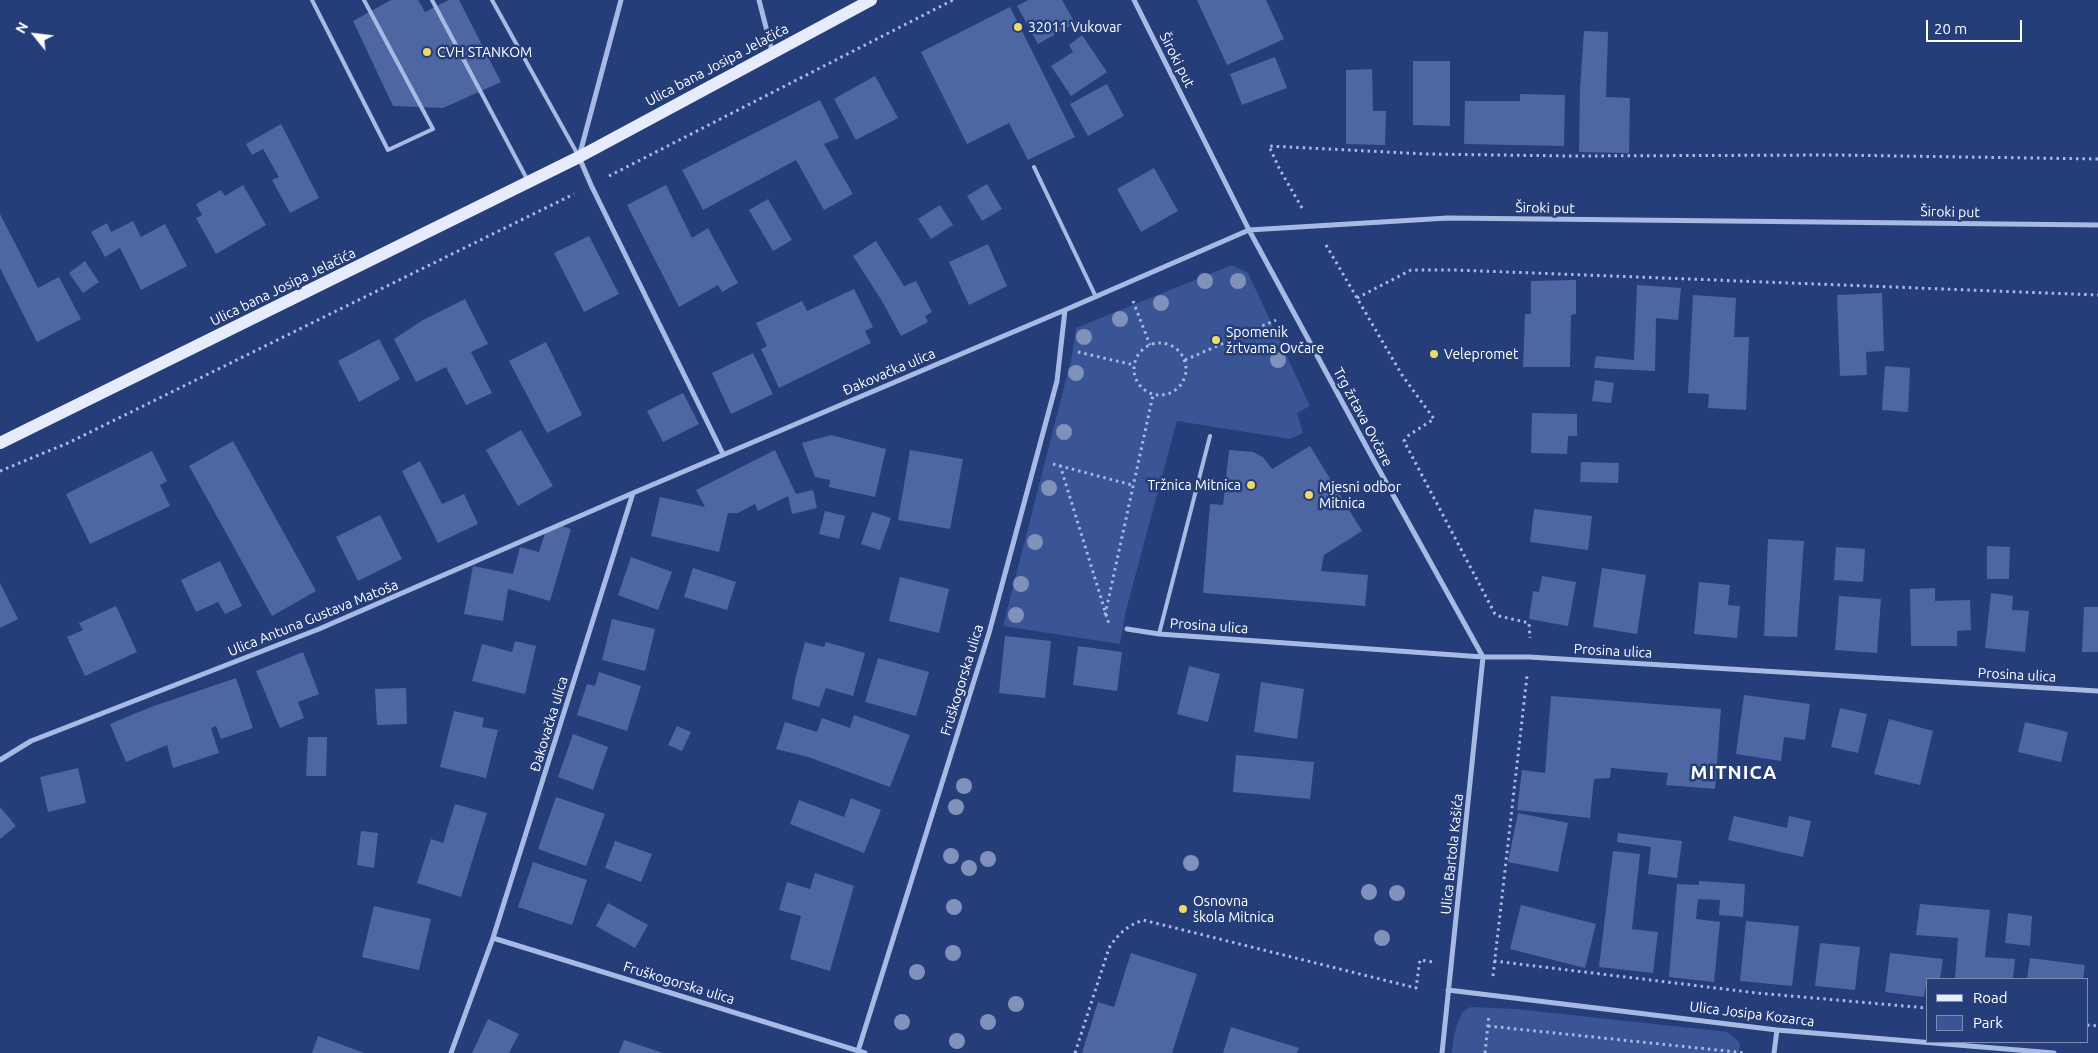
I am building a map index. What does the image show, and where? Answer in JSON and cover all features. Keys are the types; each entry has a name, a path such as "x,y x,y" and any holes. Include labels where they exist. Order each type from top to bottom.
{"main road":[{"name":"Ulica bana Josipa Jelačića","path":"0,443 579,157 871,0"}],"street":[{"path":"621,0 579,157 722,454"},
{"path":"759,0 772,52"},
{"name":"Široki put","path":"1134,0 1249,230 1448,218 2098,225"},
{"path":"1065,310 1249,230"},
{"name":"Trg žrtava Ovčare","path":"1249,230 1483,657"},
{"name":"Đakovačka ulica","path":"451,1053 494,938 633,493 1065,310"},
{"name":"Fruškogorska ulica","path":"858,1050 989,633 1057,381 1065,310"},
{"name":"Ulica Antuna Gustava Matoša","path":"0,760 31,741 319,629 633,493"},
{"name":"Prosina ulica","path":"1127,629 1158,634 1483,657 1529,657 2098,691"},
{"name":"Ulica Bartola Kašića","path":"1442,1053 1483,657"},
{"name":"Fruškogorska ulica","path":"494,938 865,1053"},
{"name":"Ulica Josipa Kozarca","path":"1448,990 1491,993 1777,1030 1926,1042"},
{"path":"1774,1053 1777,1030"},
{"name":"Ulica Josipa Kozarca","path":"1934,1043 2054,1053"}],"lane":[{"path":"312,0 388,150 433,129 364,0"},
{"path":"432,0 529,182"},
{"path":"492,0 579,157"},
{"path":"1034,167 1096,297"},
{"path":"1158,634 1210,436"}],"path":[{"path":"0,471 68,443 591,185 953,0"},
{"path":"1485,1053 1531,629 1529,623 1495,614 1404,441 1409,435 1434,419 1402,375 1334,257 1313,226 1279,168 1269,146 1426,154 1562,156 1834,155 2098,159"},
{"path":"1357,298 1411,270 1457,270 2098,295"},
{"path":"1127,284 1150,345"},
{"path":"1185,360 1294,312"},
{"path":"1167,344 1181,353 1185,360 1185,379 1180,387 1172,393 1163,396 1153,395 1145,391 1138,384 1134,375 1134,365 1139,353 1150,345 1167,344"},
{"path":"1060,347 1134,365"},
{"path":"1105,615 1153,395"},
{"path":"1036,459 1132,485"},
{"path":"1060,465 1108,623 1127,629"},
{"path":"1075,1053 1109,948 1118,935 1130,925 1143,920 1416,988 1420,960 1451,965"},
{"path":"1494,961 1757,992 1926,1008"},
{"path":"1488,1026 1746,1053"}],"green space":[{"path":"1232,265 1248,273 1310,406 1297,413 1303,433 1290,439 1177,421 1126,610 1120,644 1003,626 1072,356 1076,328"},
{"path":"1471,1007 1516,1009 1728,1032 1740,1043 1739,1053 1452,1053 1458,1021 1463,1011"}],"building":[{"name":"CVH STANKOM","path":"391,0 418,0 425,12 449,0 459,0 501,82 443,108 393,106 353,21"},
{"path":"1028,0 1062,0 1075,23 1038,44 1017,6"},
{"path":"1197,0 1266,0 1284,39 1227,65"},
{"path":"1010,7 1075,137 1028,160 1009,123 967,144 921,52"},
{"path":"1584,31 1608,32 1606,97 1630,98 1629,153 1579,152 1580,88"},
{"path":"1082,35 1107,72 1071,96 1051,66 1073,52 1069,45"},
{"path":"1275,57 1287,88 1242,105 1230,74"},
{"path":"1413,61 1450,61 1450,126 1413,125"},
{"path":"1372,69 1373,111 1386,111 1385,145 1346,144 1346,70"},
{"path":"875,76 898,118 856,140 834,99"},
{"path":"1107,84 1124,116 1088,136 1070,104"},
{"path":"1520,94 1565,95 1564,146 1464,144 1465,101 1520,101"},
{"path":"820,100 839,138 824,144 853,194 824,210 796,160 703,210 682,170"},
{"path":"281,124 319,198 290,213 272,180 279,177 263,149 252,155 246,144"},
{"path":"1154,168 1178,211 1141,232 1117,189"},
{"path":"987,184 1002,209 982,221 967,196"},
{"path":"243,185 266,225 216,254 196,218 202,215 196,204 221,190 225,196"},
{"path":"666,185 692,238 708,228 738,283 722,292 718,285 679,307 627,205"},
{"path":"768,199 792,240 773,251 749,210"},
{"path":"940,205 953,225 931,239 918,219"},
{"path":"0,214 38,288 59,277 81,319 37,342 0,268"},
{"path":"133,221 141,237 165,224 187,266 141,290 120,248 105,257 91,232 107,223 111,232"},
{"path":"589,236 619,294 584,312 554,253"},
{"path":"876,241 904,286 916,281 932,312 925,316 928,322 901,336 882,301 853,256"},
{"path":"988,244 1007,286 969,305 949,262"},
{"path":"85,261 99,282 83,293 69,273"},
{"path":"1576,280 1576,314 1571,315 1570,367 1523,367 1525,314 1531,314 1531,281"},
{"path":"1637,285 1681,288 1678,320 1656,318 1655,371 1594,368 1596,356 1634,360"},
{"path":"854,289 873,327 865,331 871,343 779,388 761,349 767,346 756,323 802,301 807,311"},
{"path":"1882,293 1884,351 1866,352 1867,375 1840,376 1837,295"},
{"path":"1693,295 1736,298 1734,337 1749,337 1746,410 1708,408 1709,394 1688,393"},
{"path":"465,299 488,344 471,352 492,393 466,405 446,367 416,382 394,339 423,320"},
{"path":"379,339 400,379 359,402 338,361"},
{"path":"546,342 582,415 547,433 509,361"},
{"path":"753,353 773,394 731,414 712,373"},
{"path":"1885,366 1910,368 1908,412 1882,410"},
{"path":"1595,380 1614,383 1611,403 1592,401"},
{"path":"683,393 699,424 663,442 647,411"},
{"path":"1532,413 1577,414 1577,436 1568,436 1567,454 1531,453"},
{"path":"521,430 553,486 518,506 486,450"},
{"path":"831,435 886,449 875,497 829,487 830,480 815,477 802,443"},
{"path":"233,441 316,591 272,616 189,466"},
{"path":"1310,446 1362,531 1324,555 1321,571 1368,575 1365,606 1203,593 1210,504 1223,505 1229,450 1253,452 1263,457 1272,469"},
{"path":"775,450 796,494 813,490 817,508 792,514 788,496 758,511 755,504 738,513 728,513 719,552 651,536 660,497 705,507 696,490"},
{"path":"910,450 963,459 950,529 898,520"},
{"path":"152,451 167,481 160,485 170,506 90,544 66,494"},
{"path":"420,461 442,504 464,494 478,524 438,543 402,471"},
{"path":"1581,462 1619,463 1618,483 1580,482"},
{"path":"1534,509 1592,516 1588,550 1530,542"},
{"path":"825,511 845,516 839,539 819,534"},
{"path":"872,512 891,518 880,550 861,544"},
{"path":"380,515 402,559 358,581 336,537"},
{"path":"562,526 571,529 550,601 508,589 503,621 464,614 473,566 513,574 520,547 539,552 545,533"},
{"path":"1768,539 1804,541 1797,637 1764,636"},
{"path":"1987,546 2010,547 2009,579 1987,579"},
{"path":"1836,547 1865,549 1863,582 1834,580"},
{"path":"631,557 672,572 658,610 618,595"},
{"path":"220,561 242,606 225,614 218,602 196,612 181,580"},
{"path":"693,568 736,582 727,610 684,597"},
{"path":"1602,568 1646,575 1637,634 1593,627"},
{"path":"1542,576 1576,582 1568,626 1529,619 1533,591 1539,592"},
{"path":"900,577 949,589 939,633 889,621"},
{"path":"1699,582 1730,585 1728,605 1740,606 1737,638 1694,634"},
{"path":"0,583 18,619 0,628"},
{"path":"1935,588 1935,601 1970,600 1971,630 1957,631 1957,646 1911,646 1910,589"},
{"path":"1991,593 2013,596 2012,610 2029,611 2025,652 1985,648"},
{"path":"1839,596 1881,599 1877,653 1835,650"},
{"path":"116,606 137,652 85,676 67,637 83,630 79,623"},
{"path":"2084,607 2098,607 2098,652 2082,652"},
{"path":"612,619 655,629 645,671 602,660"},
{"path":"1005,636 1051,641 1045,698 999,693"},
{"path":"515,641 536,646 525,694 472,681 482,644 512,652"},
{"path":"805,642 824,647 826,642 865,653 853,696 826,688 819,707 792,699"},
{"path":"1078,646 1122,652 1117,691 1073,685"},
{"path":"303,652 319,694 298,702 304,718 280,728 256,671"},
{"path":"878,658 929,672 916,716 865,702"},
{"path":"1189,666 1220,674 1208,722 1177,714"},
{"path":"599,672 641,686 627,731 577,715 587,684 595,686"},
{"path":"236,678 253,728 221,739 216,726 211,728 219,753 173,768 167,745 126,762 110,724 151,707"},
{"path":"1261,682 1304,689 1297,739 1254,732"},
{"path":"406,688 407,724 377,725 375,689"},
{"path":"1744,695 1810,704 1805,740 1784,737 1781,761 1736,754"},
{"path":"1551,696 1721,709 1715,789 1666,785 1668,773 1611,768 1610,778 1594,779 1590,818 1517,810 1522,770 1545,773"},
{"path":"1840,708 1867,714 1858,753 1831,747"},
{"path":"454,711 484,718 482,727 498,730 486,778 440,767"},
{"path":"854,715 910,735 890,787 808,757 776,749 785,722 817,732 822,718 850,728"},
{"path":"1889,719 1933,731 1920,785 1874,774"},
{"path":"2025,722 2068,732 2061,762 2018,752"},
{"path":"677,726 691,732 682,751 668,745"},
{"path":"573,734 608,747 593,790 558,777"},
{"path":"308,737 327,737 326,776 306,776"},
{"path":"1236,755 1314,762 1310,799 1233,792"},
{"path":"78,768 86,803 48,812 40,777"},
{"path":"556,797 605,814 586,866 538,849"},
{"path":"851,798 881,810 864,853 790,824 799,800 844,817"},
{"path":"455,804 487,813 461,897 417,883 431,839 443,843"},
{"path":"0,807 16,826 0,839"},
{"path":"1518,813 1568,823 1558,872 1508,862"},
{"path":"1734,816 1787,828 1789,816 1811,821 1803,857 1728,840"},
{"path":"361,831 378,833 374,868 357,865"},
{"path":"1618,833 1682,841 1677,878 1648,874 1651,847 1617,842"},
{"path":"615,841 652,854 641,882 605,868"},
{"path":"1613,851 1640,854 1632,929 1658,932 1653,973 1599,967"},
{"path":"533,862 587,880 572,925 518,907"},
{"path":"815,873 854,886 830,971 790,959 801,916 779,910 787,882 810,889"},
{"path":"1699,881 1745,884 1743,917 1719,915 1720,900 1698,899 1696,919 1720,922 1714,982 1669,977 1677,884 1699,885"},
{"path":"608,903 648,925 635,948 596,926"},
{"path":"1920,904 1990,910 1985,957 2015,959 2013,978 1955,978 1958,938 1916,935"},
{"path":"1521,905 1596,924 1585,968 1510,949"},
{"path":"374,906 431,919 419,970 362,957"},
{"path":"2008,913 2032,916 2030,946 2005,943"},
{"path":"1746,921 1799,926 1792,986 1740,981"},
{"path":"1820,943 1860,947 1855,990 1815,986"},
{"path":"1131,953 1197,974 1172,1053 1082,1053 1098,1002 1114,1007"},
{"path":"1890,953 1943,959 1940,978 1926,978 1924,997 1885,992"},
{"path":"2030,958 2085,965 2083,978 2027,978"},
{"path":"488,1019 519,1034 509,1053 472,1053"},
{"path":"1231,1027 1299,1048 1297,1053 1223,1053"},
{"path":"318,1036 364,1053 312,1053"},
{"path":"624,1040 663,1053 619,1053"}],"place":[{"name":"32011 Vukovar","path":"1018,27"},
{"name":"CVH STANKOM","path":"427,52"},
{"name":"Spomenik žrtvama Ovčare","path":"1216,340"},
{"name":"Velepromet","path":"1434,354"},
{"name":"Tržnica Mitnica","path":"1251,485"},
{"name":"Mjesni odbor Mitnica","path":"1309,495"},
{"name":"Osnovna škola Mitnica","path":"1183,909"}],"district":[{"name":"MITNICA","path":"1734,773"}]}
